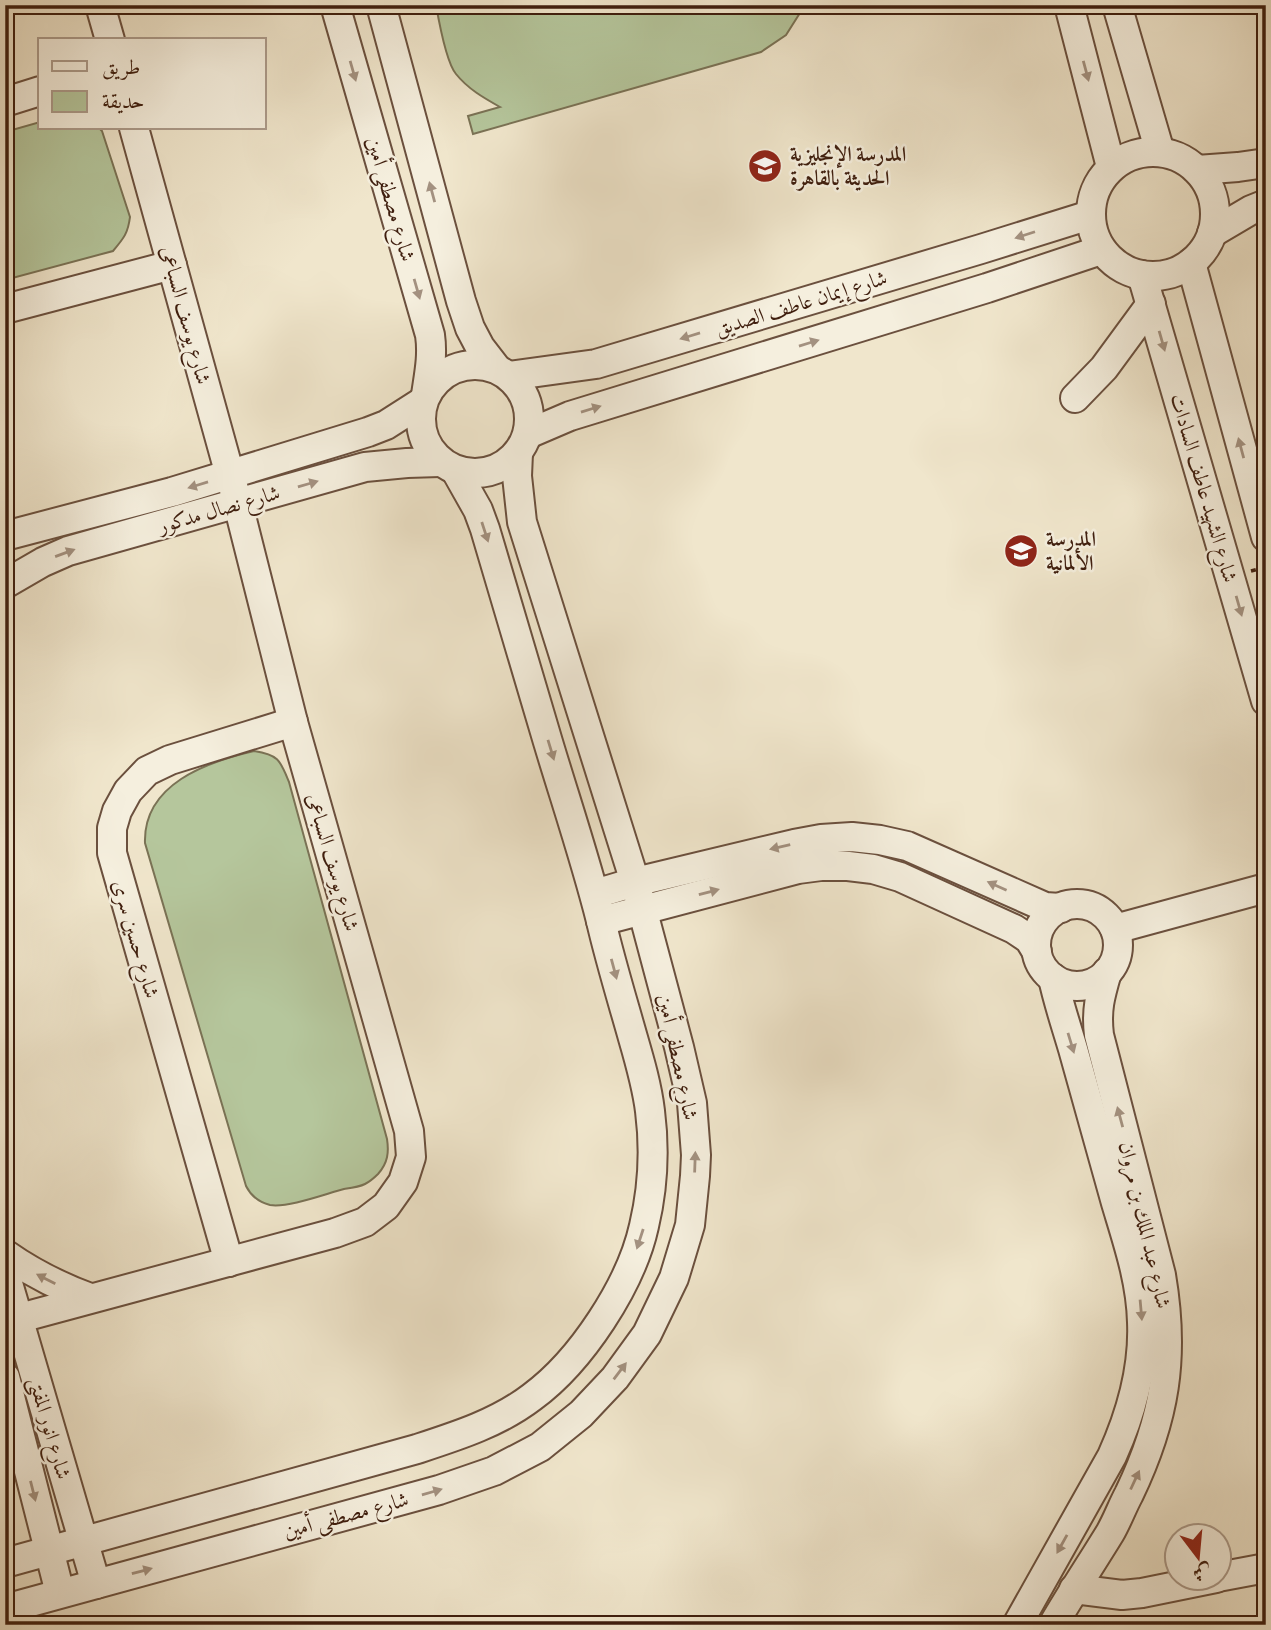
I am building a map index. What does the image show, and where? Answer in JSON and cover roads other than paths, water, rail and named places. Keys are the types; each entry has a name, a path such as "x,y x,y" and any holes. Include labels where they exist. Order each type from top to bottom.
{"street":[{"path":"100,5 109,38"},
{"name":"شارع مصطفى أمين","path":"335,5 430,335 431,362 424,399"},
{"name":"شارع مصطفى أمين","path":"381,5 470,328 480,347 503,373"},
{"path":"1069,5 1111,167"},
{"path":"1117,5 1160,152"},
{"path":"5,102 38,92"},
{"name":"شارع يوسف السباعى","path":"12,1320 335,1233 365,1222 386,1206 403,1182 411,1157 409,1131 293,722 238,504 135,130"},
{"path":"1160,152 1180,158 1197,170 1207,184 1215,216 1212,233 1204,250 1191,263 1176,272 1159,276 1142,275 1126,271 1101,250 1093,233 1090,215 1092,197 1111,167 1134,155 1160,152"},
{"path":"1197,170 1266,163"},
{"path":"1212,233 1266,204"},
{"name":"شارع إيمان عاطف الصديق","path":"503,373 596,364 1090,215"},
{"path":"981,249 987,288"},
{"name":"شارع إيمان عاطف الصديق","path":"523,444 570,416 987,288 1101,250"},
{"path":"1191,263 1266,537"},
{"path":"5,309 172,265"},
{"name":"شارع الشهيد عاطف السادات","path":"1142,275 1266,701"},
{"path":"1075,398 1095,379 1152,304"},
{"path":"477,365 503,373 523,393 529,413 523,444 500,468 478,474 448,467 429,450 422,435 420,419 424,399 438,378 456,368 477,365"},
{"name":"شارع نصال مدكور","path":"5,536 172,492 387,425 424,399"},
{"name":"شارع مصطفى أمين","path":"5,1609 439,1490 494,1471 549,1441 581,1414 615,1378 647,1334 674,1278 691,1225 696,1155 692,1103 680,1047 635,882 522,523 517,476 523,444"},
{"name":"شارع نصال مدكور","path":"5,584 68,551 365,467 389,464 448,467"},
{"name":"شارع مصطفى أمين","path":"5,1563 417,1449 471,1431 512,1410 556,1377 586,1343 608,1311 633,1259 644,1229 653,1151 650,1108 639,1060 598,907 485,529 474,502 448,467"},
{"name":"شارع حسين سرى","path":"229,1262 112,853 112,828 117,811 128,791 147,771 170,760 293,722"},
{"path":"598,907 635,882 794,844 852,837 907,846 1045,907 1061,908 1079,904 1097,909 1115,929 1266,888"},
{"name":"شارع عبد الملك بن مروان","path":"598,907 642,909 798,869 821,866 873,869 900,877 1014,929 1029,939 1045,971 1053,978 1137,1276 1142,1348 1135,1396 1124,1431 1017,1625"},
{"path":"1037,952 1039,931 1044,921 1061,908"},
{"name":"شارع عبد الملك بن مروان","path":"1053,1625 1111,1531 1139,1474 1158,1418 1167,1361 1166,1303 1161,1275 1096,1015 1107,972 1117,951 1115,929"},
{"path":"1053,978 1081,986 1100,979 1107,972"},
{"path":"5,1254 42,1278 90,1298"},
{"name":"شارع انور المفتى","path":"5,1273 12,1320 96,1584"},
{"name":"شارع انور المفتى","path":"5,1379 60,1593"},
{"path":"1079,1514 1111,1531"},
{"path":"1232,1574 1266,1568"},
{"path":"1074,1590 1122,1595 1162,1587"}],"place":[{"name":"المدرسة الإنجليزية الحديثة بالقاهرة","path":"765,166"},
{"name":"المدرسة الألمانية","path":"1021,551"}]}
